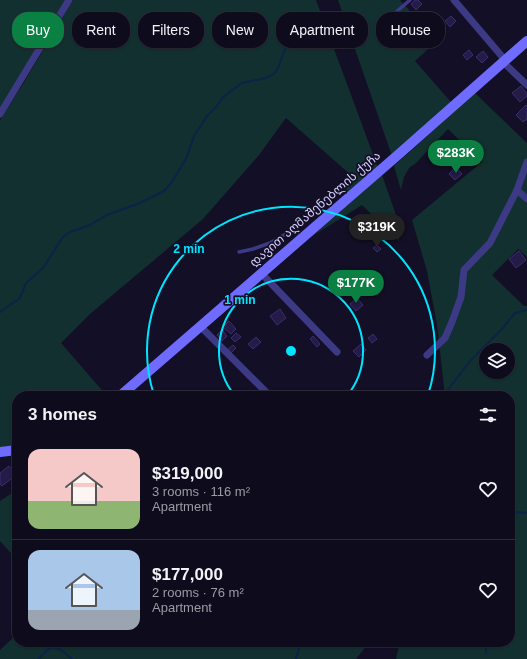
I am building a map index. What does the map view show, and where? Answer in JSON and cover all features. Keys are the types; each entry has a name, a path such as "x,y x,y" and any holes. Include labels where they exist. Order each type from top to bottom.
{"street":[{"path":"0,114 69,0"},
{"path":"454,0 504,61 527,85"},
{"name":"დავით აღმაშენებლის ქუჩა","path":"126,391 527,40"},
{"path":"426,355 445,338 461,297 464,270 490,243 518,190 527,162"},
{"path":"518,190 527,199"},
{"path":"261,273 337,352"},
{"path":"200,326 265,391"},
{"path":"0,452 12,451"}],"lane":[{"path":"395,12 410,0"},
{"path":"239,252 270,243 293,230 298,231 303,236"}],"green space":[{"path":"0,0 66,0 59,12 12,12 12,48 37,48 0,111"},
{"path":"73,0 316,0 320,12 276,12 276,48 334,48 378,168 346,196 342,189 352,176 286,118 259,155 203,219 90,314 61,343 103,391 12,391 12,447 0,448 0,120 44,48 64,48 64,15"},
{"path":"338,0 400,0 411,12 376,12 376,48 429,48 415,61 451,102 392,156 355,48 368,48 368,12 342,12"},
{"path":"475,93 527,143 527,257 518,249 492,275 524,306 527,306 527,659 396,659 399,647 515,647 515,391 444,391 437,325 427,271 412,220 482,162 448,129 416,163 409,168 404,177 401,190 394,166"},
{"path":"382,175 396,215 399,241 362,205 314,235"},
{"path":"12,493 12,554 0,541 0,501"},
{"path":"12,639 12,647 365,647 356,659 0,659 0,650"}],"building":[{"path":"415,0 418,0 422,4 416,10 411,4"},
{"path":"451,16 456,21 450,27 445,21"},
{"path":"469,50 473,55 467,60 463,55"},
{"path":"483,51 488,57 482,63 476,57"},
{"path":"521,86 527,96 520,102 512,93"},
{"path":"526,105 527,119 523,122 516,115"},
{"path":"435,146 440,151 435,157 429,151"},
{"path":"456,167 462,174 455,180 449,174"},
{"path":"377,245 381,249 377,252 373,248"},
{"path":"519,251 526,260 516,268 509,259"},
{"path":"342,280 347,286 342,289 338,283"},
{"path":"372,284 376,288 372,292 368,287"},
{"path":"357,298 363,305 356,311 350,304"},
{"path":"280,309 286,318 277,325 270,316"},
{"path":"229,321 236,329 231,334 223,327"},
{"path":"222,330 227,336 222,341 217,335"},
{"path":"236,333 241,337 235,342 231,338"},
{"path":"373,334 377,339 372,343 368,338"},
{"path":"313,336 320,344 317,347 310,339"},
{"path":"256,337 261,342 253,349 248,344"},
{"path":"361,344 366,350 359,357 353,351"},
{"path":"233,345 236,348 230,354 227,350"},
{"path":"9,466 12,470 12,478 2,486 0,484 0,473"}],"waterway":[{"path":"0,312 20,298 26,283 43,268 63,237 70,232 90,225 107,215 140,203 164,191 171,183 186,159 194,136 207,116 223,97 242,83 266,78 275,73 285,49"},
{"path":"447,391 470,361 501,330 515,313 527,310"},
{"path":"515,512 527,513"},
{"path":"38,659 51,647 60,649 72,659"},
{"path":"296,659 300,647"},
{"path":"486,647 486,653"}]}
